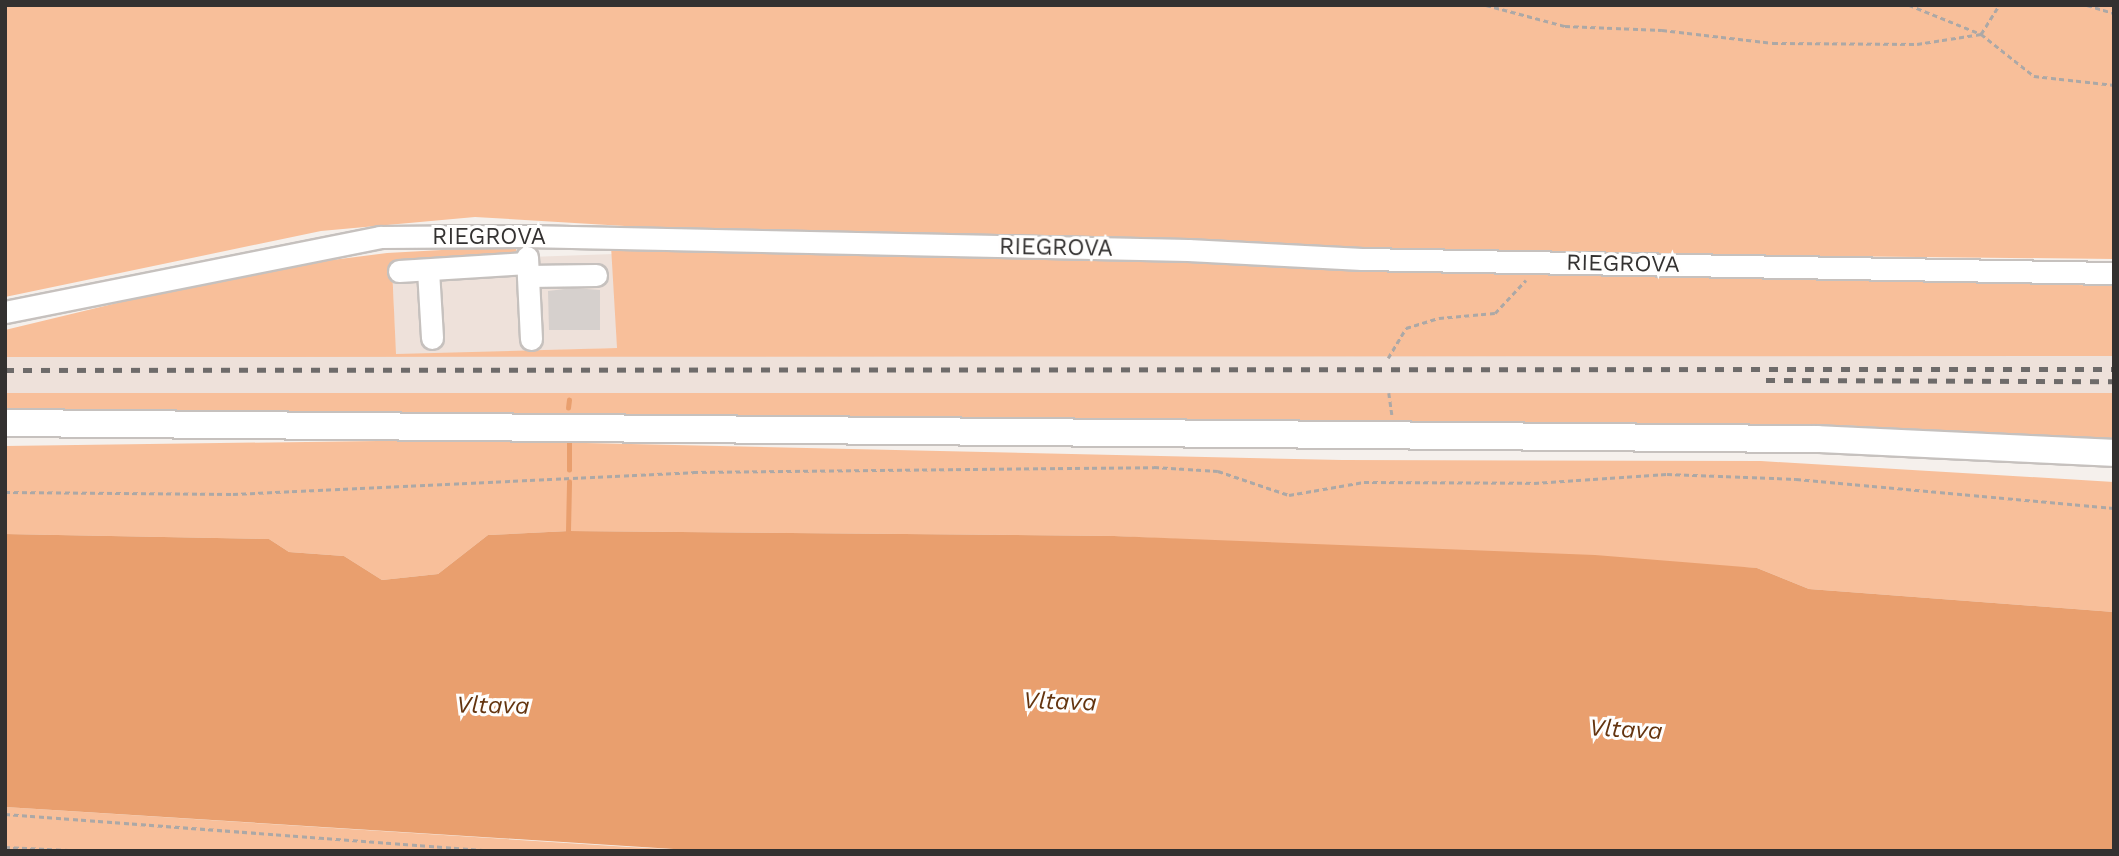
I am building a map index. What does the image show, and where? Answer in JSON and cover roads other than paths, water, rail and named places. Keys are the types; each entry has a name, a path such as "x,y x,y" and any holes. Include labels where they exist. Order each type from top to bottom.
{"main road":[{"path":"5,423 1817,439 2114,453"}],"street":[{"name":"RIEGROVA","path":"5,312 380,237 524,236 1188,250 1541,263 2114,273"},
{"path":"527,265 531,339"},
{"path":"399,271 527,265 596,275"},
{"path":"428,270 432,338"}],"water":[{"name":"Vltava","path":"569,531 1114,536 1595,555 1757,568 1809,589 2114,612 2114,851 705,851 5,807 5,534 269,539 289,552 344,556 382,580 438,574 488,535"}],"waterway":[{"path":"568,408 569,400"},
{"path":"569,441 569,470"},
{"path":"568,531 569,482"}],"railway":[{"path":"5,370 2114,369"},
{"path":"1766,380 2114,381"}]}
